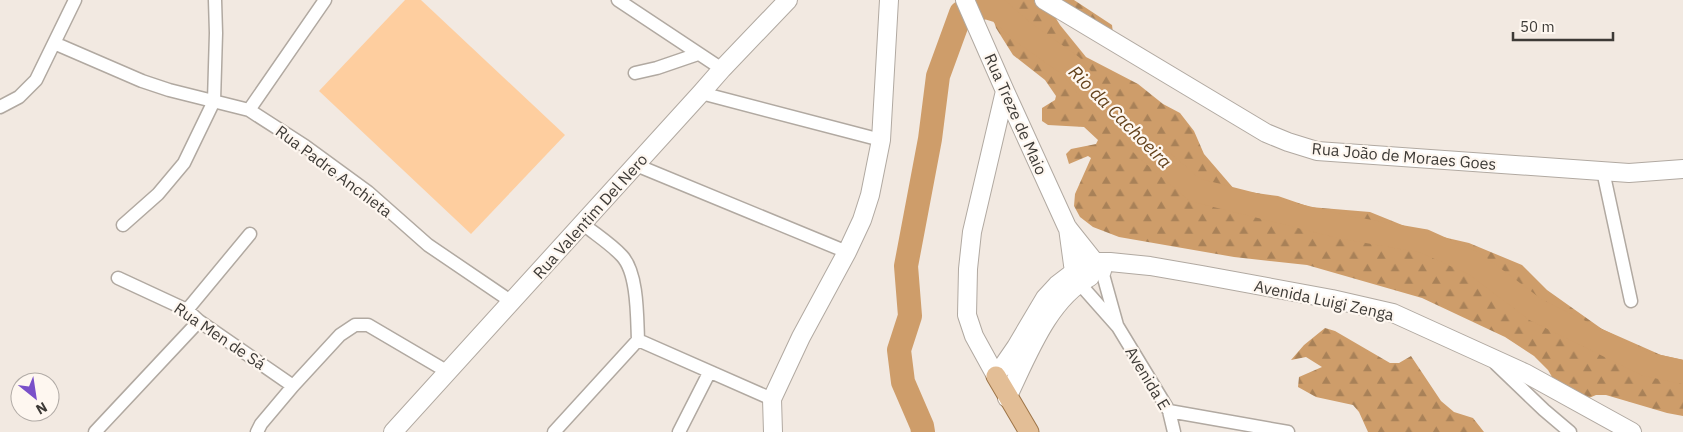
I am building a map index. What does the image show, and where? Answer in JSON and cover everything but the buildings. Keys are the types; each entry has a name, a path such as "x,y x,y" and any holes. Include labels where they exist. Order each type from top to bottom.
{"main road":[{"name":"Rua Valentim Del Nero","path":"393,432 702,94 722,68 788,0"},
{"path":"773,432 772,399 800,337 847,252 862,220 870,195 881,140 889,0"},
{"name":"Rua Treze de Maio","path":"965,0 1068,227 1076,278"},
{"name":"Rua João de Moraes Goes","path":"1044,0 1266,133 1317,151 1603,171 1629,172 1683,169"},
{"path":"1005,91 972,232 968,269 967,315 974,336 1007,398 1029,432"},
{"name":"Rua Treze de Maio","path":"1068,227 1103,265"},
{"path":"996,376 1016,348 1045,298 1057,285 1103,265"},
{"name":"Avenida Luigi Zenga","path":"1103,265 1150,266 1332,299 1393,313 1525,374 1632,432"},
{"path":"1007,398 1050,314 1068,292 1076,278"}],"street":[{"path":"0,107 18,97 36,80 75,0"},
{"path":"123,225 158,194 184,163 214,100 215,0"},
{"path":"249,110 325,0"},
{"path":"618,0 722,68"},
{"name":"Rua Padre Anchieta","path":"54,43 142,81 169,90 249,110 306,146 368,192 428,244 512,302"},
{"path":"635,73 657,68 698,54"},
{"path":"702,94 881,140"},
{"path":"636,164 847,252"},
{"path":"1603,171 1631,301"},
{"path":"557,431 638,340 634,289 628,265 622,257 583,224"},
{"path":"187,310 250,234"},
{"name":"Avenida E","path":"1103,265 1118,327"},
{"name":"Rua Men de Sá","path":"118,278 187,310 199,322 293,386"},
{"name":"Avenida E","path":"1076,278 1118,327 1169,410 1174,432"},
{"path":"95,432 199,322"},
{"path":"257,432 261,424 293,386 340,335 355,325 368,325 448,372"},
{"path":"638,340 709,373 772,399"},
{"path":"1489,357 1544,410 1570,432"},
{"path":"679,432 709,373"},
{"path":"1169,410 1288,432"}],"green space":[{"path":"987,0 1074,0 1112,25 1113,33 1049,7 1060,25 1086,57 1138,84 1163,104 1180,113 1194,131 1204,154 1235,190 1278,196 1310,207 1370,212 1417,231 1469,243 1522,265 1547,290 1602,329 1661,355 1683,360 1683,416 1606,395 1596,395 1575,404 1562,394 1548,370 1534,356 1505,337 1422,298 1307,265 1234,257 1119,237 1093,227 1080,217 1074,206 1075,194 1091,158 1088,156 1069,164 1066,154 1071,149 1096,144 1098,140 1084,127 1048,125 1042,121 1042,108 1055,100 1056,96 1045,80 1013,55 996,28"},
{"path":"1325,328 1335,331 1390,363 1399,363 1411,356 1441,401 1454,412 1473,418 1484,432 1368,432 1359,412 1353,405 1316,397 1298,387 1299,377 1322,367 1306,357 1291,360 1304,345"}],"shaded area":[{"path":"405,0 421,0 565,135 471,234 319,91"}],"waterway":[{"name":"Rio da Cachoeira","path":"923,432 903,382 899,350 910,316 906,266 930,139 938,76 961,13 986,7 999,11 1023,32 1071,66 1104,106 1147,149 1195,190 1343,227 1424,241 1475,264 1536,310 1646,364 1683,372"}]}
